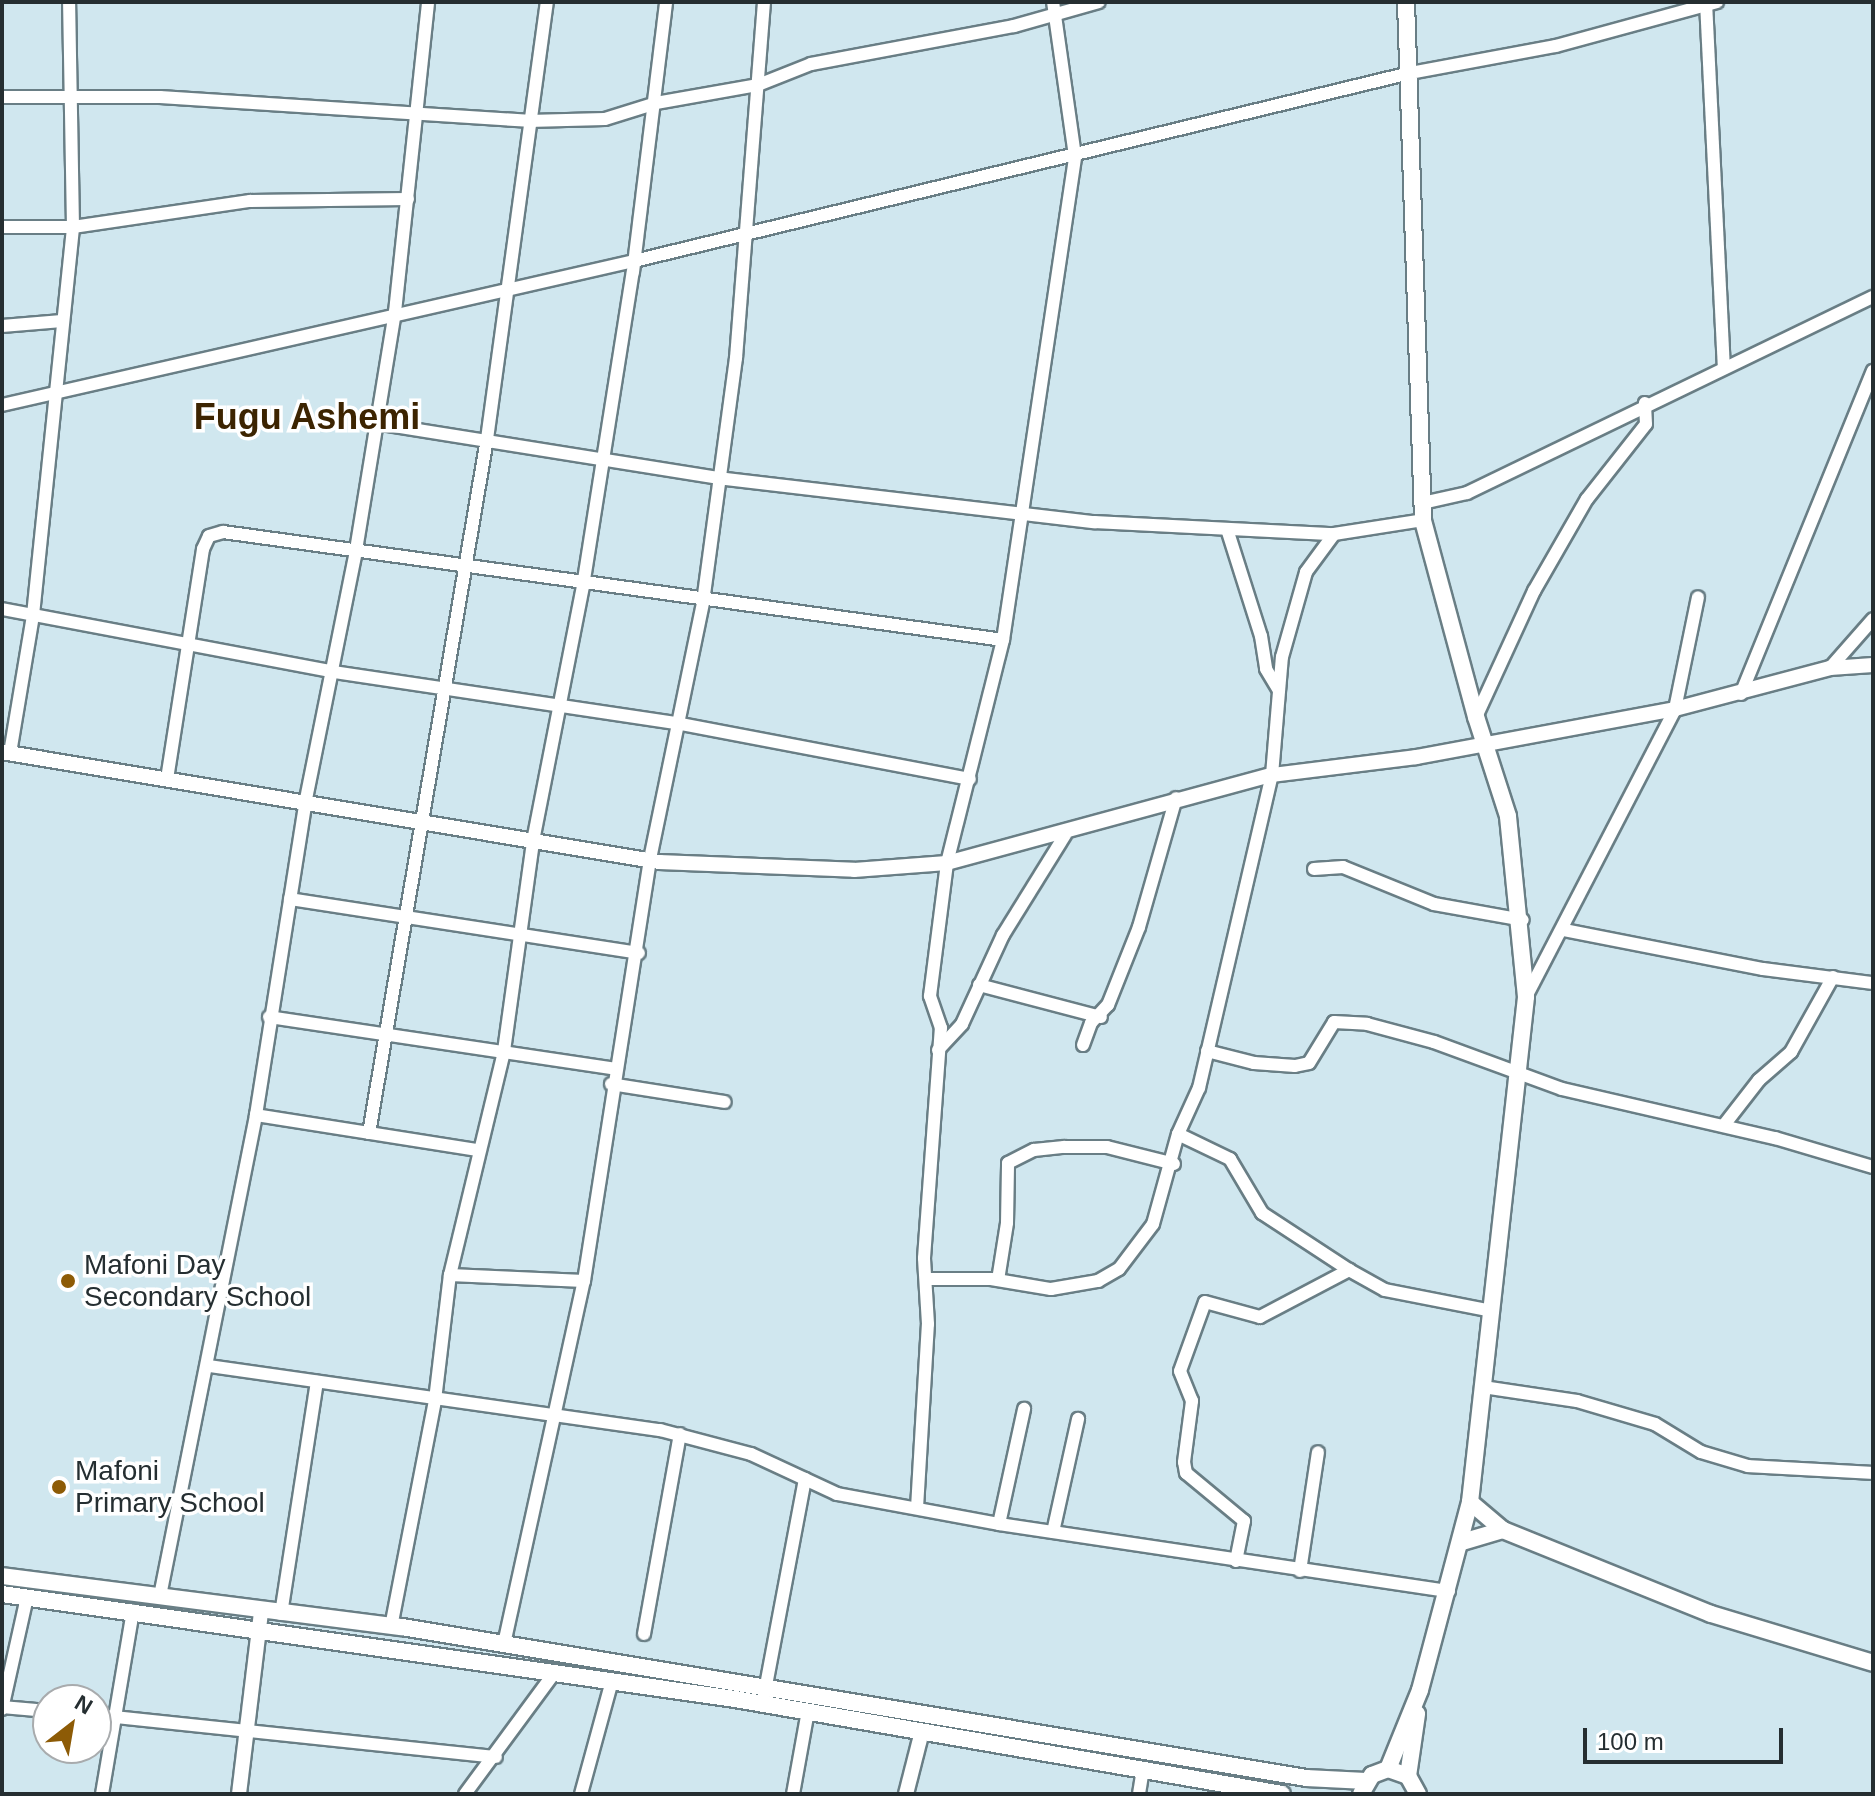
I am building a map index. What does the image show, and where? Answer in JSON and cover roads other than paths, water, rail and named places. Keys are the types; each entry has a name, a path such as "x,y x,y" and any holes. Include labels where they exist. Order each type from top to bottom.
{"main road":[{"path":"2,1576 504,1644 1363,1788 1388,1769 1420,1690 1449,1591 1470,1502 1526,997 1523,920 1508,816 1487,741 1476,717 1423,511 1406,2"},
{"path":"1470,1502 1503,1530 1711,1614 1873,1663"},
{"path":"1462,1542 1503,1530"},
{"path":"2,1594 762,1703 1282,1794"},
{"path":"1418,1794 1408,1776 1420,1690"},
{"path":"1388,1769 1408,1776"}],"street":[{"path":"69,2 73,227 33,615 6,753 650,859 854,870 947,863 1065,835 1176,798 1272,775 1416,757 1487,741 1675,709 1830,668 1873,665"},
{"path":"160,1596 209,1366 256,1115 269,1017 305,804 334,672 356,550 395,312 420,112 428,2"},
{"path":"369,1133 409,916 463,567 487,439 504,291 547,2"},
{"path":"391,1627 435,1400 450,1275 504,1051 533,841 583,586 634,261 648,129 656,103 666,2"},
{"path":"504,1644 584,1281 611,1084 639,953 650,859 681,724 703,602 717,478 736,358 764,2"},
{"path":"2,97 70,97 420,112 528,121 605,119 656,103 758,85 811,64 906,49 1053,9 1099,2"},
{"path":"2,405 58,395 395,312 634,261 746,230 1075,156 1410,73 1556,46 1710,3 1724,368"},
{"path":"917,1508 929,1279 924,1258 941,1028 930,996 947,863 1003,640 1075,156 1053,9"},
{"path":"2,227 73,227 250,201 408,199"},
{"path":"375,423 717,478 1021,513 1334,534 1423,511 1467,493 1645,403 1873,297"},
{"path":"2,326 62,321"},
{"path":"1741,694 1873,371"},
{"path":"1476,717 1534,591 1587,499 1646,424 1645,403"},
{"path":"1227,529 1261,636 1266,669 1278,689"},
{"path":"167,779 209,536 223,532 583,586 1003,640"},
{"path":"929,1279 998,1280 1051,1289 1098,1281 1119,1269 1153,1224 1174,1164 1178,1134 1199,1088 1272,775 1282,657 1306,572 1334,534"},
{"path":"1526,997 1564,930 1675,709 1698,597"},
{"path":"2,609 334,672 681,724 970,779"},
{"path":"1830,668 1873,619"},
{"path":"1083,1045 1091,1023 1101,1017 1139,927 1176,798"},
{"path":"938,1050 962,1024 979,985 1065,835"},
{"path":"1314,869 1343,867 1434,904 1523,920"},
{"path":"290,899 409,916 519,938 639,953"},
{"path":"1564,930 1763,969 1873,983"},
{"path":"1724,1125 1759,1080 1791,1052 1833,977"},
{"path":"979,985 1101,1017"},
{"path":"269,1017 615,1069"},
{"path":"1207,1051 1277,1066 1309,1063 1328,1027 1340,1020 1398,1030 1632,1108 1724,1125 1873,1167"},
{"path":"611,1084 725,1102"},
{"path":"256,1115 478,1150"},
{"path":"1178,1134 1230,1159 1262,1213 1349,1270 1385,1290 1492,1311"},
{"path":"998,1280 1007,1223 1008,1163 1034,1150 1107,1147 1174,1164"},
{"path":"1236,1561 1244,1521 1186,1473 1184,1462 1192,1401 1180,1371 1205,1302 1260,1317 1349,1270"},
{"path":"450,1275 584,1281"},
{"path":"209,1366 680,1434 751,1454 837,1494 999,1524 1449,1591"},
{"path":"281,1614 317,1382"},
{"path":"1483,1387 1577,1401 1655,1424 1701,1452 1748,1466 1873,1473"},
{"path":"999,1524 1024,1409"},
{"path":"1053,1532 1078,1419"},
{"path":"644,1634 680,1434"},
{"path":"1300,1571 1318,1452"},
{"path":"762,1703 805,1479"},
{"path":"27,1597 2,1708 32,1710"},
{"path":"102,1794 133,1611"},
{"path":"239,1794 261,1612"},
{"path":"465,1794 496,1757 555,1672"},
{"path":"581,1794 612,1681"},
{"path":"793,1794 808,1711"},
{"path":"112,1717 247,1728 337,1743 404,1745 496,1757"},
{"path":"906,1794 922,1731"},
{"path":"1139,1794 1143,1768"}],"place":[{"name":"Mafoni Day Secondary School","path":"68,1281"},
{"name":"Mafoni Primary School","path":"59,1487"}],"district":[{"name":"Fugu Ashemi","path":"307,417"}]}
